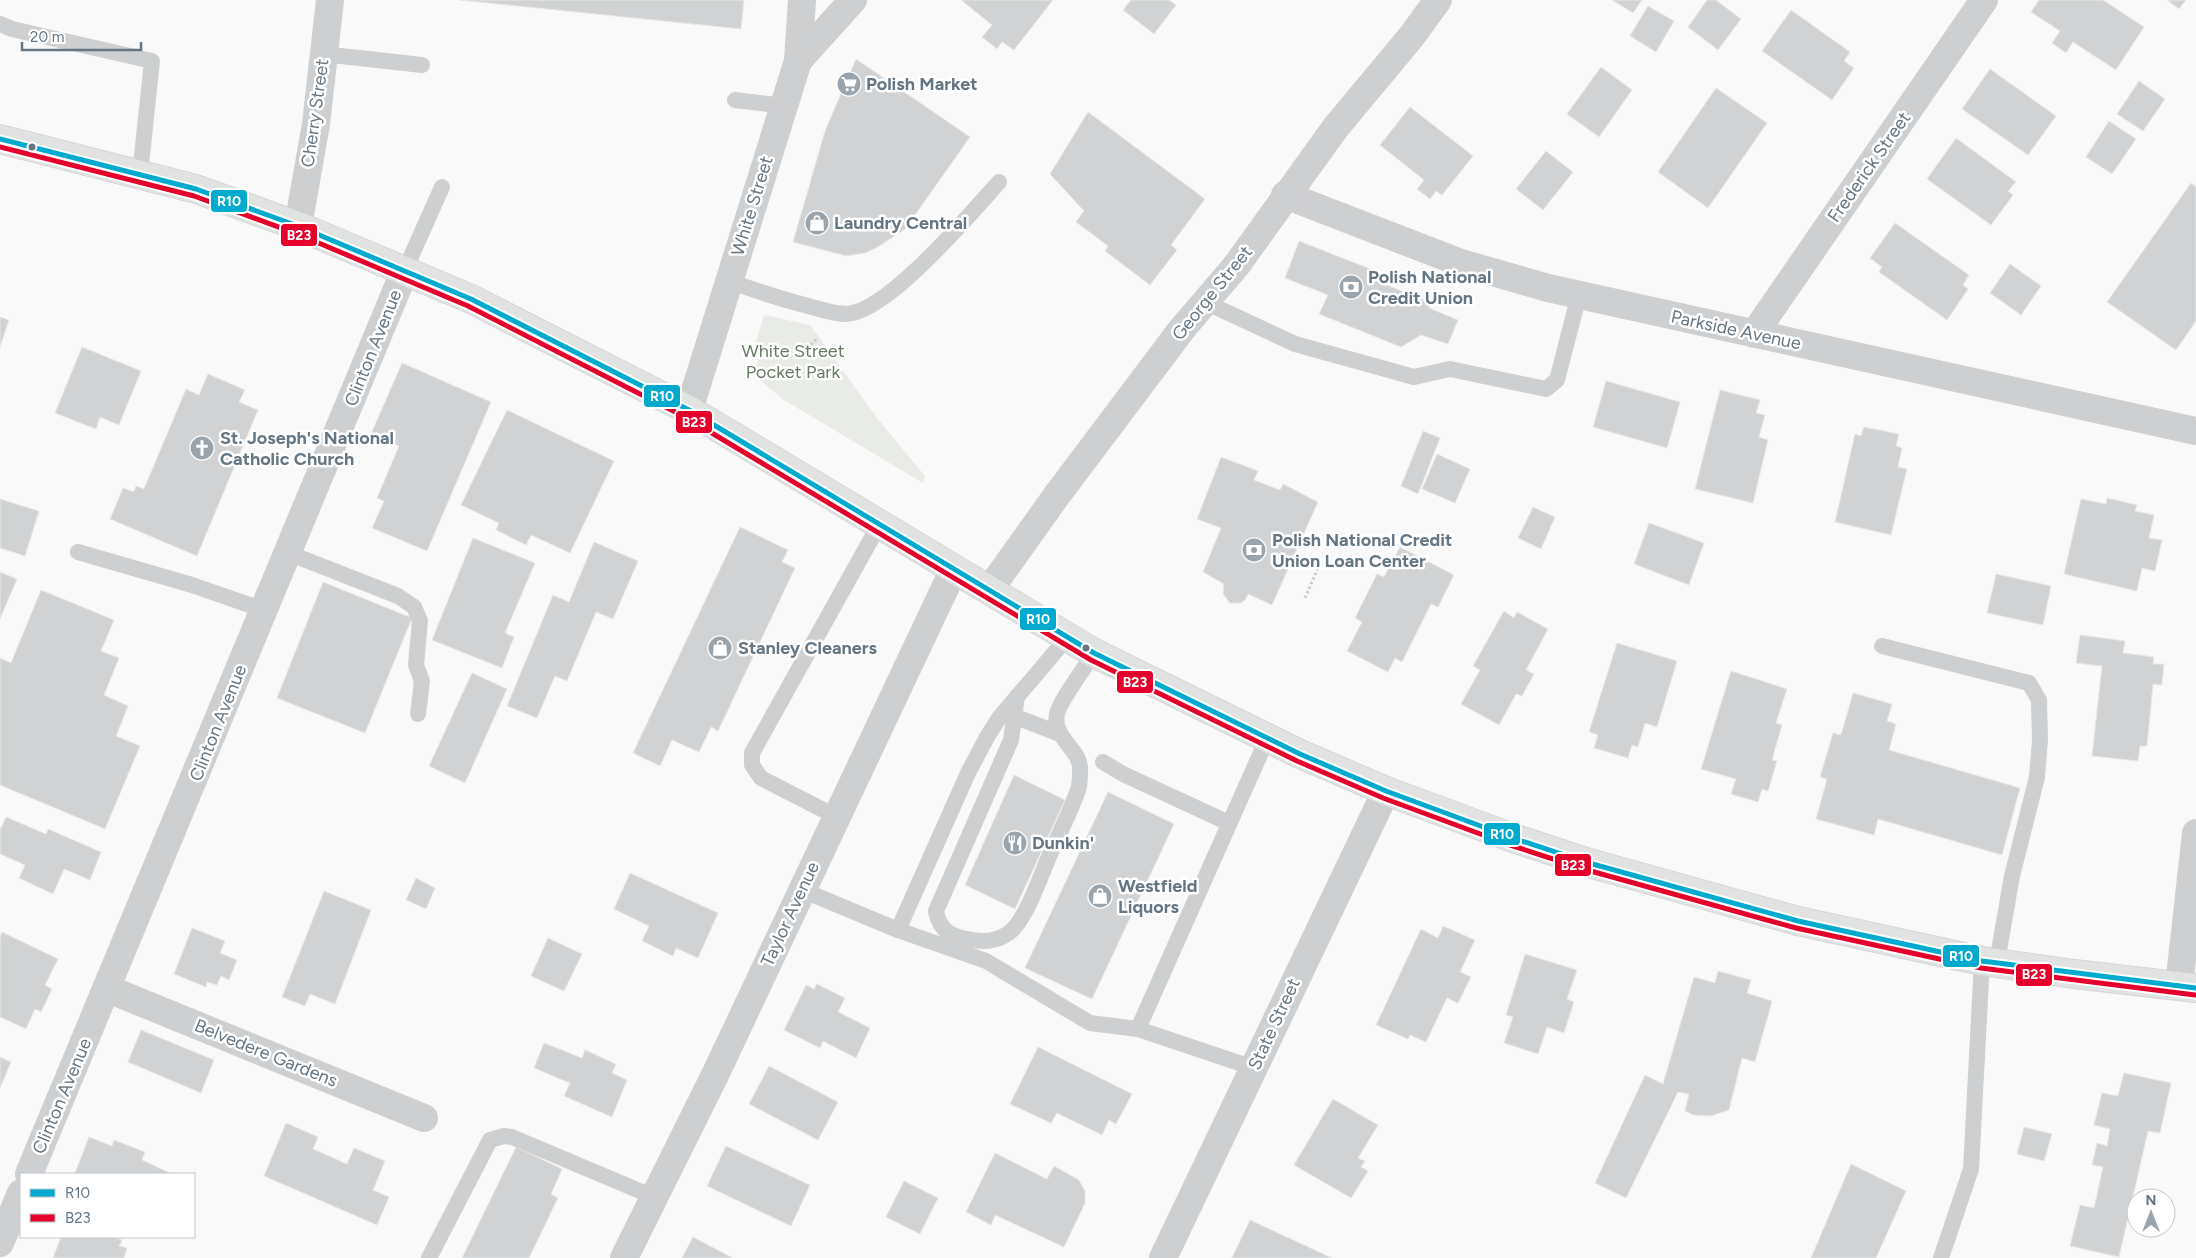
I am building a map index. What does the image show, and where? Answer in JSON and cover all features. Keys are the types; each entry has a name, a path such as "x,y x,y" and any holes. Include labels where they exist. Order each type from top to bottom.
{"main road":[{"path":"0,139 196,189 298,226 471,299 689,410 990,590 1066,638 1267,738 1386,791 1513,838 1682,890 1798,921 1990,962 2188,987"}],"street":[{"name":"Cherry Street","path":"298,226 316,124 330,0"},
{"name":"White Street","path":"689,410 798,61 802,0"},
{"path":"798,61 853,0"},
{"name":"George Street","path":"990,590 1057,495 1182,329 1236,266 1285,195 1336,127 1411,37 1438,0"},
{"name":"Frederick Street","path":"1754,334 1984,0"},
{"name":"Parkside Avenue","path":"1285,195 1461,263 1579,295 2196,430"},
{"name":"Clinton Avenue","path":"29,1173 108,989 405,270"},
{"name":"Taylor Avenue","path":"624,1258 837,817 954,569"},
{"name":"State Street","path":"1163,1258 1386,791"},
{"path":"2188,987 2196,833"},
{"name":"Belvedere Gardens","path":"108,989 424,1118"},
{"path":"0,1243 20,1195"}],"lane":[{"path":"0,24 12,29 152,61 140,174"},
{"path":"323,54 422,65"},
{"path":"734,100 784,106"},
{"path":"729,282 828,311 846,314 861,311 914,274 999,182"},
{"path":"405,270 442,187"},
{"path":"1205,302 1295,344 1414,377 1450,369 1546,389 1557,380 1579,295"},
{"path":"837,817 761,778 752,766 752,753 879,525"},
{"path":"78,552 192,585 264,610"},
{"path":"288,553 398,596 414,607 420,621 416,665 422,681 418,714"},
{"path":"898,930 968,773 987,736 1009,715 1017,696 1066,638"},
{"path":"1882,646 2029,683 2038,700 2040,740 2037,777 1990,962 1971,1169 1941,1258"},
{"path":"1009,715 1011,740 936,911 938,921 946,932 964,939 980,942 994,940 1007,934 1015,927 1037,883 1079,788 1081,766 1073,750 1055,725 1057,712 1094,653"},
{"path":"1009,715 1060,734"},
{"path":"1138,1029 1267,738"},
{"path":"1103,762 1123,774 1229,823"},
{"path":"802,890 898,930 986,961 1090,1023 1138,1029 1254,1068"},
{"path":"429,1258 490,1140 504,1136 512,1136 654,1197"}],"path":[{"path":"1305,598 1318,568"}],"green space":[{"name":"White Street Pocket Park","path":"764,315 810,325 877,418 925,476 923,483 784,400 762,382 757,367 758,357 752,355"}],"building":[{"path":"459,0 744,0 741,29"},
{"path":"961,0 1053,0 1014,50 1002,42 997,49 982,37 992,25"},
{"path":"1131,0 1169,0 1176,5 1154,34 1123,10"},
{"path":"1612,0 1642,0 1633,13"},
{"path":"1707,0 1716,0 1741,19 1718,50 1688,27"},
{"path":"2039,0 2103,0 2144,27 2116,70 2073,42 2066,53 2052,43 2060,31 2031,12"},
{"path":"2167,0 2186,0 2179,9"},
{"path":"1648,6 1674,21 1656,52 1630,36"},
{"path":"1791,10 1850,52 1844,61 1854,68 1832,100 1762,51"},
{"path":"856,59 970,137 905,229 878,247 865,253 846,256 793,242 825,131"},
{"path":"1601,67 1632,90 1599,137 1567,114"},
{"path":"1990,69 2056,116 2028,155 1962,109"},
{"path":"2139,81 2165,99 2143,131 2117,114"},
{"path":"1716,88 1767,123 1708,208 1658,172"},
{"path":"1410,107 1473,156 1442,195 1436,191 1430,199 1417,189 1424,180 1380,145"},
{"path":"1088,112 1205,199 1171,245 1177,250 1150,285 1105,251 1108,246 1076,222 1084,211 1050,174"},
{"path":"2109,121 2136,139 2112,174 2086,157"},
{"path":"1956,138 2016,182 2008,191 2013,195 1991,225 1927,179"},
{"path":"1546,151 1573,172 1543,210 1516,189"},
{"path":"2191,183 2196,187 2196,321 2176,350 2107,302"},
{"path":"1895,223 1969,275 1963,285 1968,289 1947,320 1879,272 1882,267 1870,258"},
{"name":"Polish National Credit Union","path":"1299,241 1378,272 1374,280 1432,303 1429,308 1458,320 1448,344 1421,335 1401,347 1319,314 1328,295 1285,278"},
{"path":"2010,264 2041,286 2021,315 1990,293"},
{"path":"0,317 9,320 0,347"},
{"path":"82,347 141,371 119,425 100,417 96,429 55,413"},
{"path":"402,363 491,402 427,551 372,528 384,501 377,498 399,446 371,434"},
{"name":"St. Joseph's National Catholic Church","path":"208,374 245,390 239,402 258,410 197,556 110,519 123,488 134,492 136,486 144,489 186,389 199,395"},
{"path":"1606,381 1680,402 1667,448 1593,427"},
{"path":"1720,390 1760,400 1756,413 1765,415 1759,437 1768,440 1753,503 1695,489"},
{"path":"507,410 614,461 570,553 531,535 526,545 496,530 499,523 461,505"},
{"path":"1864,427 1899,434 1896,446 1902,448 1898,467 1907,469 1891,535 1835,522 1855,434 1861,436"},
{"path":"1423,431 1440,438 1418,494 1401,486"},
{"path":"1437,454 1470,469 1455,503 1422,489"},
{"name":"Polish National Credit Union Loan Center","path":"1221,457 1258,471 1254,480 1280,490 1283,484 1318,502 1272,605 1248,594 1241,603 1230,603 1223,594 1224,584 1203,572 1221,528 1197,519"},
{"path":"2107,498 2137,505 2135,511 2154,515 2149,538 2162,540 2155,571 2142,568 2137,591 2064,574 2081,499 2106,504"},
{"path":"0,499 39,511 25,556 0,548"},
{"path":"1533,507 1555,517 1541,549 1518,538"},
{"path":"1649,523 1704,543 1689,585 1634,564"},
{"name":"Stanley Cleaners","path":"740,527 788,550 782,562 795,568 718,731 711,727 699,752 672,740 660,766 633,753"},
{"path":"473,538 535,563 505,633 514,637 502,668 432,640"},
{"path":"594,542 638,561 613,619 596,612 567,681 555,676 537,718 507,706 553,595 569,602"},
{"path":"1400,547 1454,575 1438,607 1431,604 1402,662 1395,658 1388,672 1347,651 1362,622 1355,618 1377,574 1384,577"},
{"path":"0,572 17,579 0,619"},
{"path":"1996,574 2051,586 2043,625 1987,613"},
{"path":"323,582 412,618 365,733 277,698"},
{"path":"41,590 114,620 101,651 119,658 104,695 128,706 116,736 140,746 105,829 0,785 0,658 11,663"},
{"path":"1504,611 1514,618 1517,612 1548,629 1526,670 1534,674 1522,696 1516,694 1499,725 1461,704 1480,670 1473,666"},
{"path":"2080,635 2125,641 2123,653 2154,657 2153,664 2164,664 2162,685 2153,684 2147,746 2140,746 2138,761 2092,756 2102,666 2076,663"},
{"path":"1617,643 1677,661 1657,727 1645,723 1638,747 1632,745 1628,758 1594,748 1598,735 1589,732"},
{"path":"1731,671 1787,689 1776,723 1782,725 1772,760 1777,761 1768,791 1762,789 1758,802 1731,794 1736,779 1701,769"},
{"path":"472,673 507,689 465,783 429,766"},
{"path":"1853,693 1892,704 1887,721 1896,724 1889,750 2020,788 2002,855 1878,819 1874,835 1816,819 1827,779 1820,777 1833,733 1841,735"},
{"name":"Dunkin'","path":"1014,775 1065,800 1015,909 965,885"},
{"name":"Westfield Liquors","path":"1108,792 1174,824 1092,999 1025,968"},
{"path":"6,817 46,834 48,829 101,852 90,880 64,869 53,894 19,878 25,865 0,854 0,830"},
{"path":"630,873 718,913 698,958 676,948 673,956 642,941 649,926 614,909"},
{"path":"416,878 435,888 426,909 406,900"},
{"path":"324,891 371,910 335,1004 310,994 305,1006 282,997"},
{"path":"1443,926 1475,940 1460,972 1471,977 1458,1003 1447,998 1426,1042 1410,1035 1408,1039 1376,1025 1421,929 1438,938"},
{"path":"192,928 225,941 220,953 237,960 229,980 221,976 217,985 207,982 206,987 174,974"},
{"path":"2,932 58,959 45,985 52,989 41,1012 35,1009 26,1029 0,1017 0,937"},
{"path":"548,938 582,954 564,991 531,976"},
{"path":"1525,954 1577,970 1567,999 1574,1002 1564,1033 1547,1027 1538,1054 1504,1043 1513,1017 1506,1015"},
{"path":"1718,971 1751,980 1747,993 1772,1001 1755,1062 1742,1058 1729,1110 1711,1116 1693,1115 1685,1111 1689,1094 1678,1092 1626,1198 1595,1183 1645,1075 1663,1084 1694,977 1715,983"},
{"path":"817,984 845,998 838,1012 870,1028 856,1058 823,1041 820,1048 784,1030 806,985 814,989"},
{"path":"141,1030 214,1060 201,1093 128,1062"},
{"path":"544,1043 582,1058 585,1050 616,1064 612,1073 627,1080 612,1117 564,1096 570,1083 534,1068"},
{"path":"1038,1047 1132,1094 1116,1124 1109,1120 1102,1135 1057,1113 1051,1123 1010,1104"},
{"path":"0,1057 11,1062 0,1088"},
{"path":"769,1066 838,1102 818,1140 749,1104"},
{"path":"2124,1073 2171,1083 2160,1133 2148,1131 2135,1188 2126,1188 2126,1227 2119,1257 2070,1246 2080,1205 2094,1208 2103,1167 2092,1165 2097,1143 2107,1146 2110,1129 2094,1125 2102,1093 2118,1096"},
{"path":"1333,1099 1378,1125 1358,1158 1365,1161 1361,1167 1368,1171 1351,1198 1294,1165"},
{"path":"286,1123 318,1137 313,1149 347,1164 354,1148 385,1161 373,1190 389,1197 377,1225 264,1176"},
{"path":"2024,1127 2052,1134 2044,1161 2017,1154"},
{"path":"89,1137 112,1146 114,1140 145,1152 142,1160 170,1173 75,1173"},
{"path":"726,1146 810,1185 791,1226 707,1186"},
{"path":"516,1147 562,1169 551,1194 558,1198 529,1258 462,1258"},
{"path":"995,1153 1047,1179 1054,1166 1079,1180 1085,1191 1085,1203 1064,1247 995,1215 991,1225 966,1212"},
{"path":"1851,1164 1906,1191 1876,1258 1811,1258"},
{"path":"904,1181 938,1198 920,1234 886,1217"},
{"path":"1250,1220 1332,1258 1232,1258"},
{"path":"693,1237 733,1258 682,1258"},
{"path":"61,1238 117,1238 122,1240 119,1246 127,1248 124,1258 53,1258"}],"transit line":[{"name":"R10","path":"0,139 196,189 298,226 471,299 689,410 1094,653 1300,754 1386,791 1513,838 1589,863 1798,921 1982,961 2196,988"},
{"name":"B23","path":"0,147 194,196 295,233 468,306 685,417 1091,660 1297,761 1383,798 1510,845 1587,870 1796,928 1981,968 2195,995"}],"place":[{"name":"Polish Market","path":"849,84"},
{"name":"Laundry Central","path":"817,223"},
{"name":"Polish National Credit Union","path":"1351,287"},
{"name":"St. Joseph's National Catholic Church","path":"202,448"},
{"name":"Polish National Credit Union Loan Center","path":"1254,550"},
{"name":"Stanley Cleaners","path":"720,648"},
{"name":"Dunkin'","path":"1015,843"},
{"name":"Westfield Liquors","path":"1100,896"}]}
